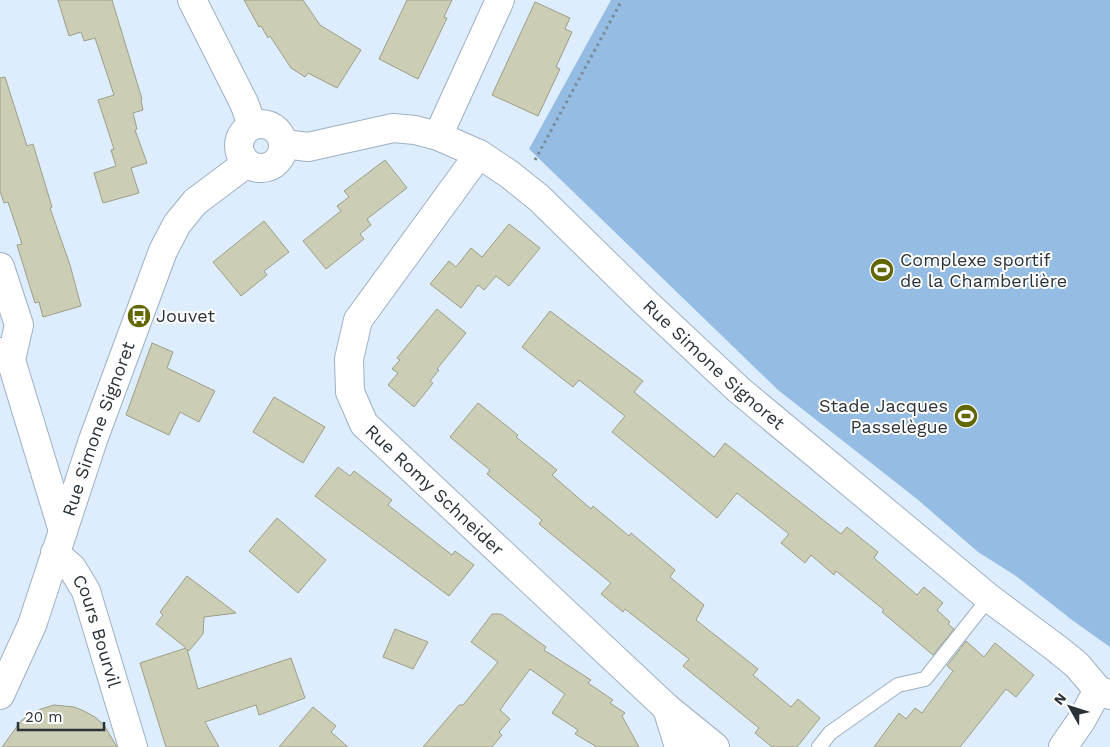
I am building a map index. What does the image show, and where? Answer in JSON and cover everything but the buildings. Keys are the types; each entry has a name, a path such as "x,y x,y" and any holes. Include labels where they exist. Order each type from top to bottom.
{"street":[{"path":"192,0 244,103 252,125"},
{"path":"438,136 500,0"},
{"path":"263,123 273,126 280,134 284,144 281,157 272,166 259,168 246,163 240,154 239,143 244,133 252,125 263,123"},
{"name":"Rue Simone Signoret","path":"284,144 308,147 393,128 415,130 438,136 479,154 539,198 645,302 739,390 989,598 1077,665 1104,693"},
{"name":"Rue Romy Schneider","path":"479,154 358,320 348,359 350,392 364,424 667,708 716,747"},
{"name":"Rue Simone Signoret","path":"0,695 32,625 93,440 163,251 176,224 195,202 246,163"},
{"path":"0,267 19,325 6,356 59,542"},
{"name":"Cours Bourvil","path":"59,542 86,591 133,747"},
{"path":"1063,747 1104,693"},
{"name":"Rue Romy Schneider","path":"667,708 679,747"}],"lane":[{"path":"819,747 830,733 898,685 925,679 989,598"}],"path":[{"path":"521,184 622,0"}],"shaded area":[{"name":"Complexe sportif de la Chamberlière","path":"611,0 1110,0 1110,647 1016,576 978,552 917,499 778,390 529,149"}],"place":[{"name":"Complexe sportif de la Chamberlière","path":"882,270"},
{"name":"Jouvet","path":"139,316"},
{"name":"Stade Jacques Passelègue","path":"966,416"}]}
